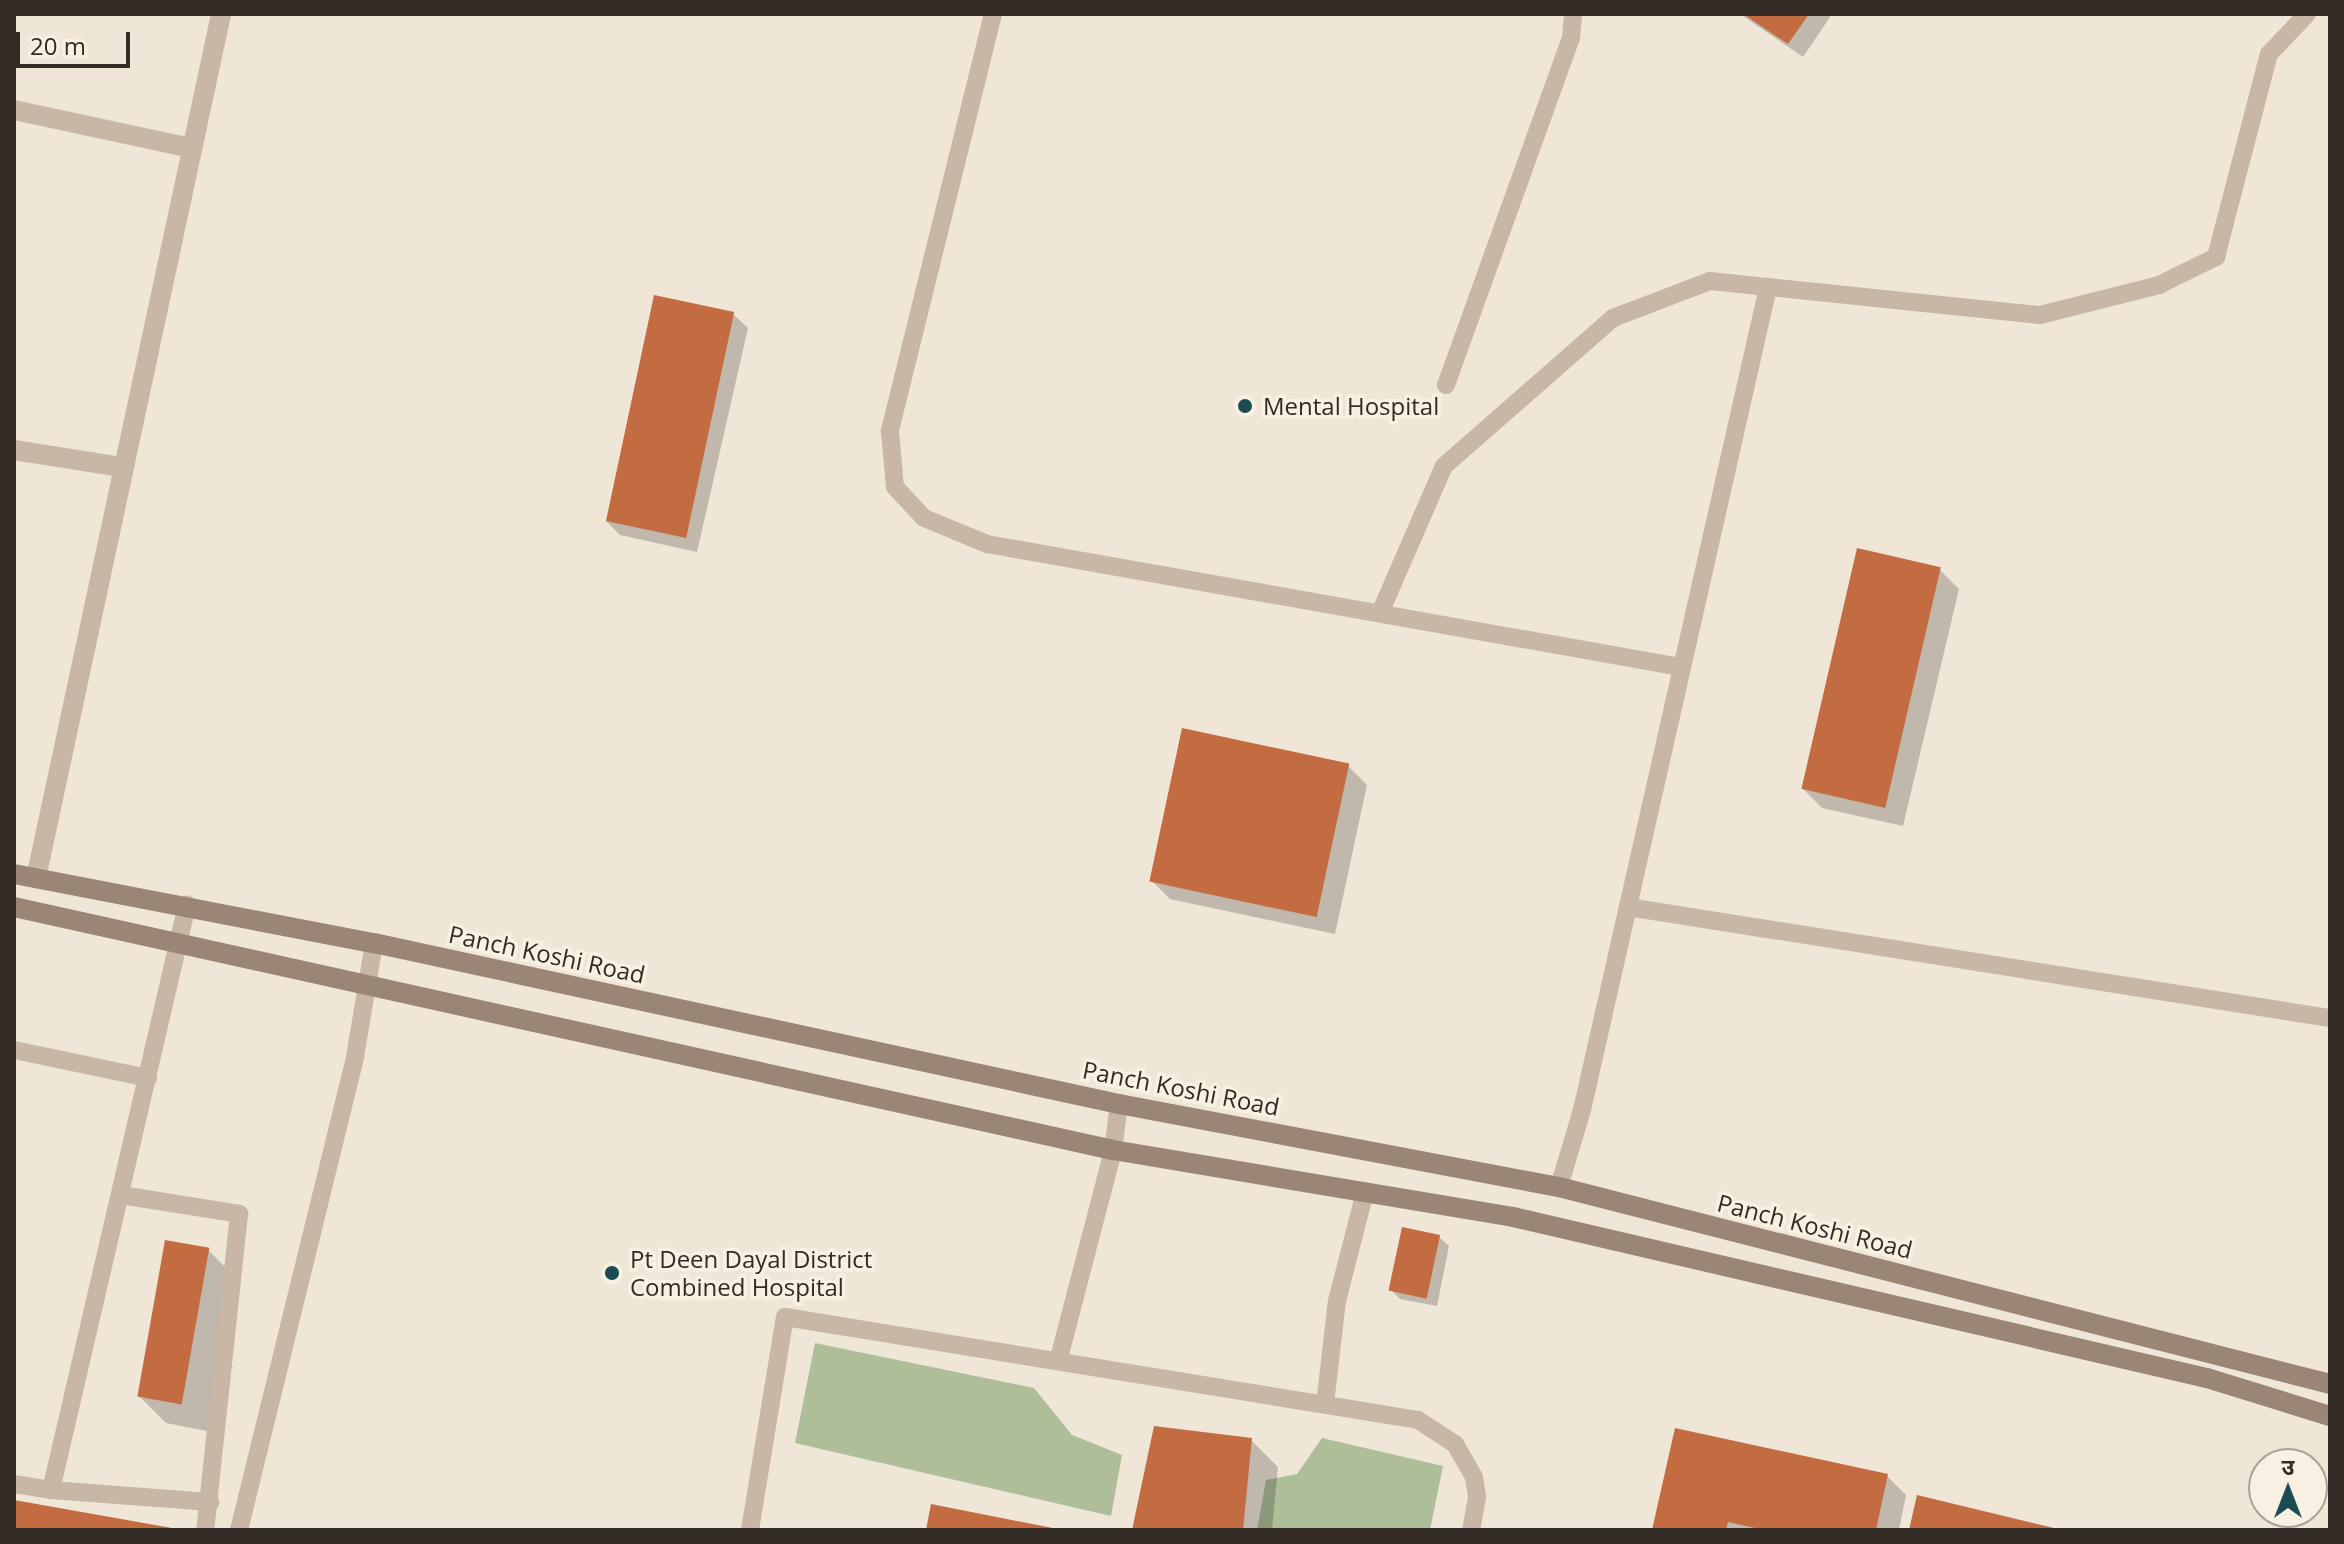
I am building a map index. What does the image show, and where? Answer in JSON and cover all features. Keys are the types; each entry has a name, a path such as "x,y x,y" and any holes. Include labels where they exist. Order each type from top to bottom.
{"street":[{"path":"36,878 121,467 221,14"},
{"path":"14,110 191,148"},
{"path":"14,450 121,467"},
{"name":"Panch Koshi Road","path":"14,874 374,943 1119,1104 1559,1187 2330,1384"},
{"path":"14,907 176,946 366,983 1113,1150 1528,1220 2207,1378 2330,1416"}],"lane":[{"path":"993,14 890,431 895,487 924,518 987,544 1681,667"},
{"path":"1446,385 1571,38 1573,14"},
{"path":"1380,613 1444,466 1613,318 1710,281 2040,315 2159,285 2216,257 2269,54 2307,14"},
{"path":"1559,1187 1628,907 1768,287"},
{"path":"51,1490 187,905"},
{"path":"1628,907 2330,1018"},
{"path":"239,1530 355,1057 374,943"},
{"path":"14,1050 148,1078"},
{"path":"1059,1358 1113,1150 1119,1104"},
{"path":"1325,1404 1337,1301 1365,1192"},
{"path":"121,1195 239,1214 211,1502 205,1530"},
{"path":"750,1530 785,1317 1059,1358 1418,1420 1455,1444 1474,1477 1477,1497 1471,1530"},
{"path":"14,1484 51,1490 211,1502"}],"green space":[{"path":"815,1343 1034,1388 1072,1435 1122,1455 1111,1516 795,1443"},
{"path":"1322,1438 1443,1466 1430,1530 1257,1530 1266,1480 1297,1474"}],"building":[{"path":"1743,14 1809,14 1788,44"},
{"path":"654,295 734,312 686,538 606,521"},
{"path":"1857,548 1941,567 1885,808 1801,789"},
{"path":"1182,728 1349,764 1317,917 1149,882"},
{"path":"1402,1227 1440,1235 1427,1299 1388,1291"},
{"path":"165,1240 209,1248 182,1404 137,1397"},
{"path":"1154,1426 1252,1438 1243,1530 1132,1530"},
{"path":"1675,1428 1888,1474 1876,1530 1764,1530 1728,1522 1726,1530 1652,1530"},
{"path":"1917,1495 2058,1529 2058,1530 1909,1530"},
{"path":"14,1500 172,1528 172,1530 14,1530"},
{"path":"931,1504 1058,1529 1058,1530 926,1530"}],"place":[{"name":"Mental Hospital","path":"1245,406"},
{"name":"Pt Deen Dayal District Combined Hospital","path":"612,1273"}]}
